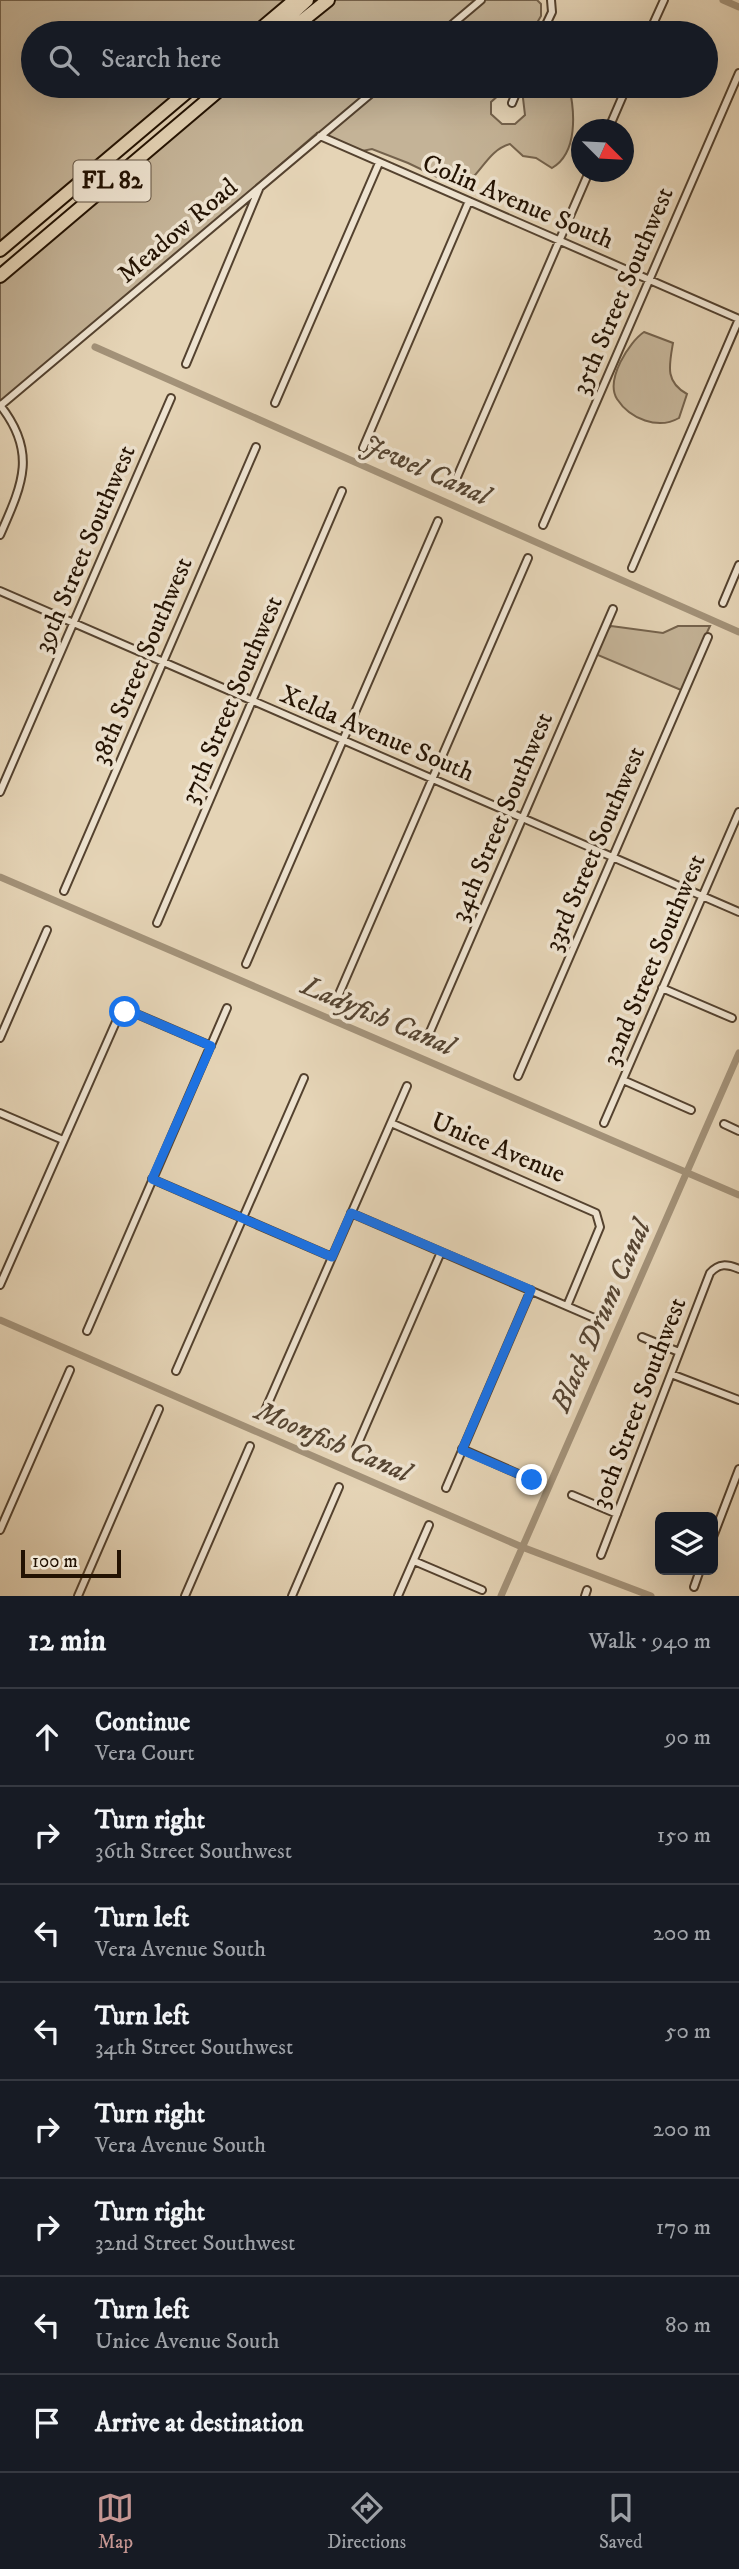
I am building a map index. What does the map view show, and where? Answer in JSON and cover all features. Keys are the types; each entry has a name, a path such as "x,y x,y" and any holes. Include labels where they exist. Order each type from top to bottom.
{"highway":[{"path":"270,21 295,0"},
{"path":"284,21 307,0"},
{"path":"302,21 328,0"},
{"name":"FL 82","path":"0,250 180,98"},
{"path":"150,149 158,134 200,98"},
{"name":"FL 82","path":"0,276 211,98"}],"street":[{"path":"456,21 481,0"},
{"path":"548,21 552,12 551,0"},
{"path":"654,21 664,0"},
{"name":"35th Street Southwest","path":"542,525 739,73"},
{"name":"Meadow Road","path":"0,406 366,98"},
{"path":"512,103 514,98"},
{"path":"613,119 622,98"},
{"name":"Colin Avenue South","path":"320,136 739,319"},
{"path":"275,403 380,163"},
{"path":"454,484 585,182"},
{"path":"186,364 260,187"},
{"path":"363,448 469,201"},
{"path":"632,568 739,319"},
{"name":"39th Street Southwest","path":"0,792 171,398"},
{"path":"0,406 18,433 24,463 19,489 0,535"},
{"name":"38th Street Southwest","path":"64,891 256,447"},
{"name":"37th Street Southwest","path":"157,923 342,491"},
{"path":"246,964 438,521"},
{"path":"337,1001 528,558"},
{"path":"723,603 739,565"},
{"name":"Xelda Avenue South","path":"0,591 739,912"},
{"name":"34th Street Southwest","path":"426,1041 613,608"},
{"name":"33rd Street Southwest","path":"517,1076 709,637"},
{"name":"32nd Street Southwest","path":"604,1123 739,812"},
{"path":"0,1038 47,930"},
{"path":"663,988 732,1018"},
{"path":"87,1331 227,1008"},
{"path":"0,1285 114,1020 125,1012 132,1012 211,1046"},
{"path":"176,1371 304,1078"},
{"path":"623,1080 691,1110"},
{"path":"263,1415 407,1086"},
{"path":"0,1113 63,1140"},
{"name":"Unice Avenue","path":"391,1123 596,1213 600,1227 566,1306"},
{"path":"724,1124 739,1131"},
{"path":"152,1179 332,1257"},
{"path":"351,1213 599,1320"},
{"path":"356,1448 441,1252"},
{"name":"30th Street Southwest","path":"601,1555 710,1273 716,1266 728,1265 739,1269"},
{"path":"446,1488 531,1290"},
{"path":"642,1337 679,1352"},
{"path":"0,1530 70,1370"},
{"path":"671,1374 739,1400"},
{"path":"78,1596 159,1409"},
{"path":"185,1596 250,1446"},
{"path":"462,1450 532,1480"},
{"path":"718,1524 739,1469"},
{"path":"292,1596 339,1487"},
{"path":"572,1496 617,1514"},
{"path":"398,1596 429,1525"},
{"path":"414,1561 482,1590"},
{"path":"694,1587 698,1575"}],"shaded area":[{"path":"0,0 289,0 264,21 21,21 21,98 175,98 0,245"},
{"path":"334,0 537,0 541,4 538,21 308,21"},
{"path":"216,98 496,98 491,102 491,114 502,124 515,124 525,115 523,98 571,98 573,119 570,142 566,153 552,168 536,158 523,156 510,144 494,153 472,178 458,187 372,149 357,152 317,133 0,407 0,281"},
{"path":"644,332 673,343 670,373 675,384 687,394 679,418 671,421 654,423 637,417 623,406 614,391 620,362"},
{"path":"611,626 663,633 678,626 710,626 681,690 593,653 597,641"}],"waterway":[{"path":"723,0 739,7"},
{"name":"Jewel Canal","path":"95,347 739,632"},
{"name":"Ladyfish Canal","path":"0,877 739,1195"},
{"name":"Black Drum Canal","path":"501,1596 739,1053"},
{"name":"Moonfish Canal","path":"0,1320 522,1547 651,1596"}],"route":[{"path":"125,1012 132,1012 211,1046 152,1179 332,1257 351,1213 531,1290 462,1450 532,1480"}]}
